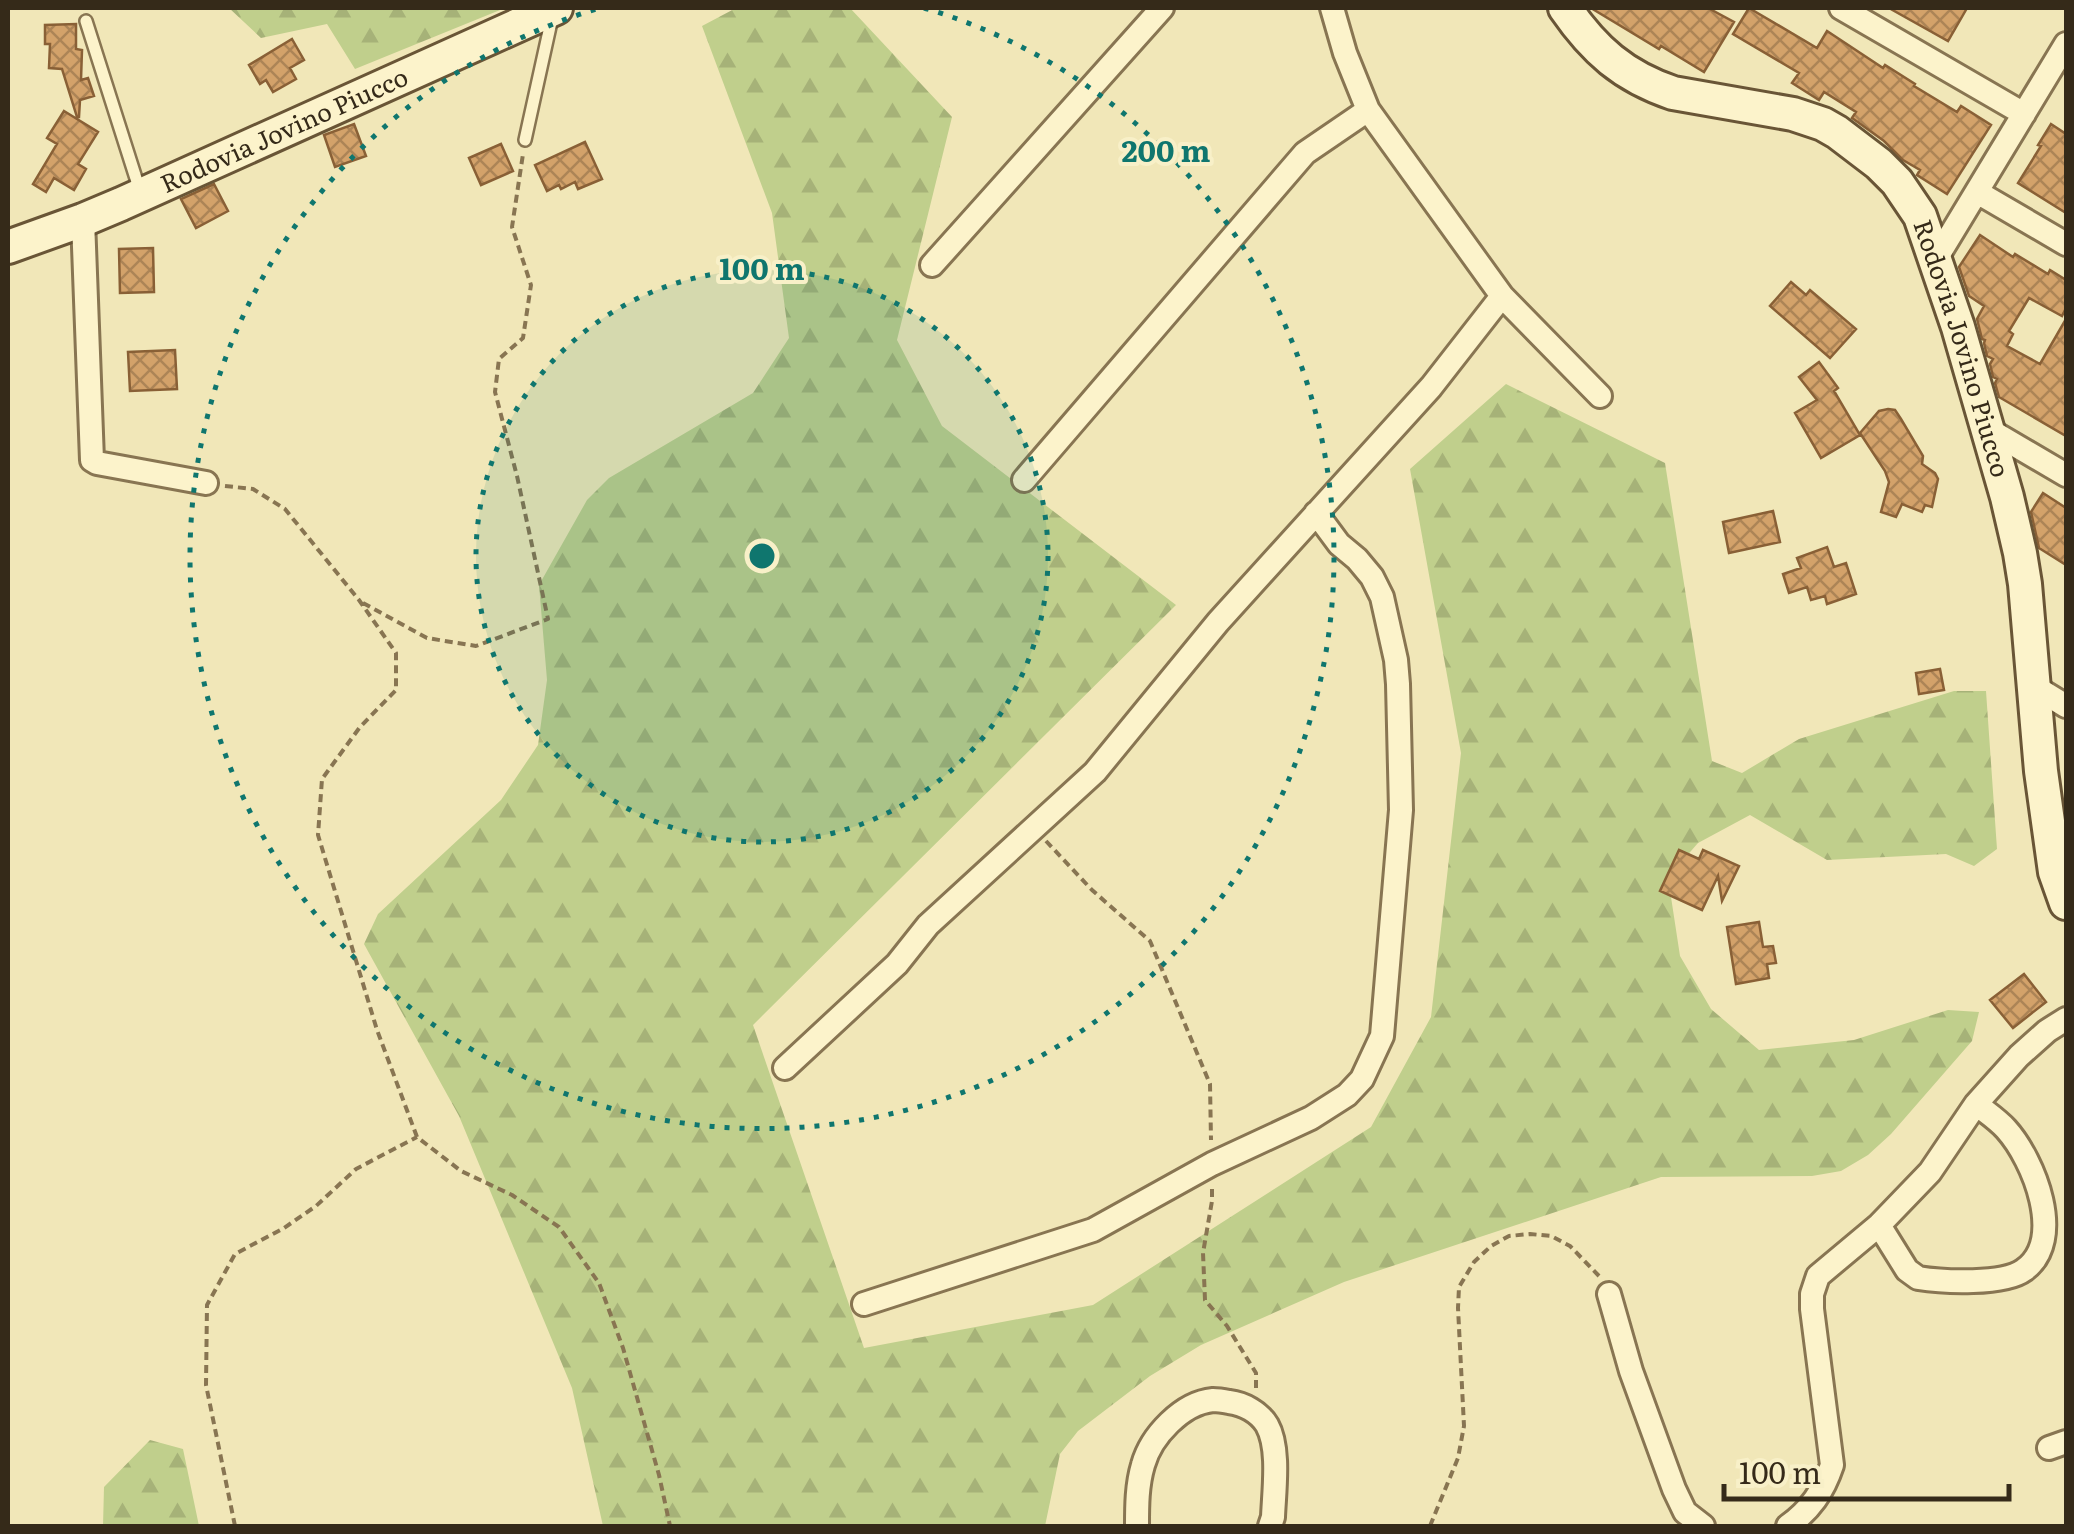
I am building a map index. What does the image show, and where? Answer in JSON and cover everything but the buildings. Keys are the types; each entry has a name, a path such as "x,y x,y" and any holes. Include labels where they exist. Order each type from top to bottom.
{"main road":[{"name":"Rodovia Jovino Piucco","path":"8,246 142,195 555,8"},
{"name":"Rodovia Jovino Piucco","path":"1565,8 1598,50 1636,78 1688,96 1793,114 1837,132 1898,182 1920,216 1958,326 2020,553 2041,771 2056,872 2066,903"}],"street":[{"path":"932,265 1162,8"},
{"path":"1332,8 1368,110 1502,296 1600,396"},
{"path":"1841,8 2024,114"},
{"path":"1936,259 2066,44"},
{"path":"1024,480 1305,153 1368,110"},
{"path":"1978,192 2066,244"},
{"path":"83,220 92,460 206,483"},
{"path":"784,1068 897,964 928,925 1095,772 1218,622 1431,387 1502,296"},
{"path":"1986,428 2066,474"},
{"path":"864,1304 1092,1230 1212,1164 1311,1118 1348,1096 1362,1079 1382,1036 1401,810 1396,660 1382,596 1372,577 1339,544 1316,512"},
{"path":"2035,687 2066,706"},
{"path":"1788,1526 1804,1514 1824,1487 1832,1465 1812,1294 1818,1276 1878,1225 1930,1172 1976,1104 2046,1031 2066,1019"},
{"path":"1878,1225 1907,1270 1918,1278 2002,1280 2023,1272 2038,1258 2044,1224 2035,1178 2006,1130 1976,1104"},
{"path":"1609,1294 1631,1371 1674,1488 1685,1512 1703,1526"},
{"path":"1137,1526 1136,1500 1144,1462 1157,1438 1177,1414 1213,1400 1241,1403 1266,1424 1274,1445 1270,1526"}],"lane":[{"path":"525,140 555,8"},
{"path":"86,20 142,195"}],"path":[{"path":"359,600 427,638 476,646 548,619 495,392 499,360 523,338 531,285 512,227 525,140"},
{"path":"206,483 253,489 285,509 359,600 396,653 396,690 360,727 322,779 318,835 377,1030 416,1137 461,1170 512,1195 560,1228 599,1283 636,1393 670,1526"},
{"path":"1034,828 1092,890 1150,941 1210,1084 1212,1201 1203,1252 1205,1300 1227,1326 1256,1373 1255,1412"},
{"path":"235,1526 206,1384 207,1305 235,1254 316,1206 356,1170 416,1137"},
{"path":"1430,1526 1454,1470 1464,1426 1458,1298 1459,1287 1474,1262 1509,1236 1551,1236 1585,1260 1600,1276 1609,1294"}],"green space":[{"path":"229,8 505,8 355,69 327,24 261,38"},
{"path":"736,8 850,8 952,117 897,340 942,426 1176,605 753,1025 864,1348 1093,1305 1371,1127 1431,1017 1461,753 1410,469 1506,384 1665,463 1712,761 1742,773 1799,739 1954,691 1986,691 1997,849 1974,866 1946,854 1827,860 1750,815 1698,843 1677,867 1671,897 1680,956 1711,1009 1759,1050 1854,1040 1948,1010 1979,1012 1972,1041 1891,1134 1868,1155 1841,1171 1812,1176 1661,1177 1344,1282 1201,1345 1150,1376 1078,1431 1060,1454 1045,1526 603,1526 572,1388 459,1116 364,944 378,914 501,800 538,745 547,680 539,585 587,500 609,478 753,393 789,338 772,213 702,26"},
{"path":"150,1440 183,1449 199,1526 103,1526 104,1487"}]}
